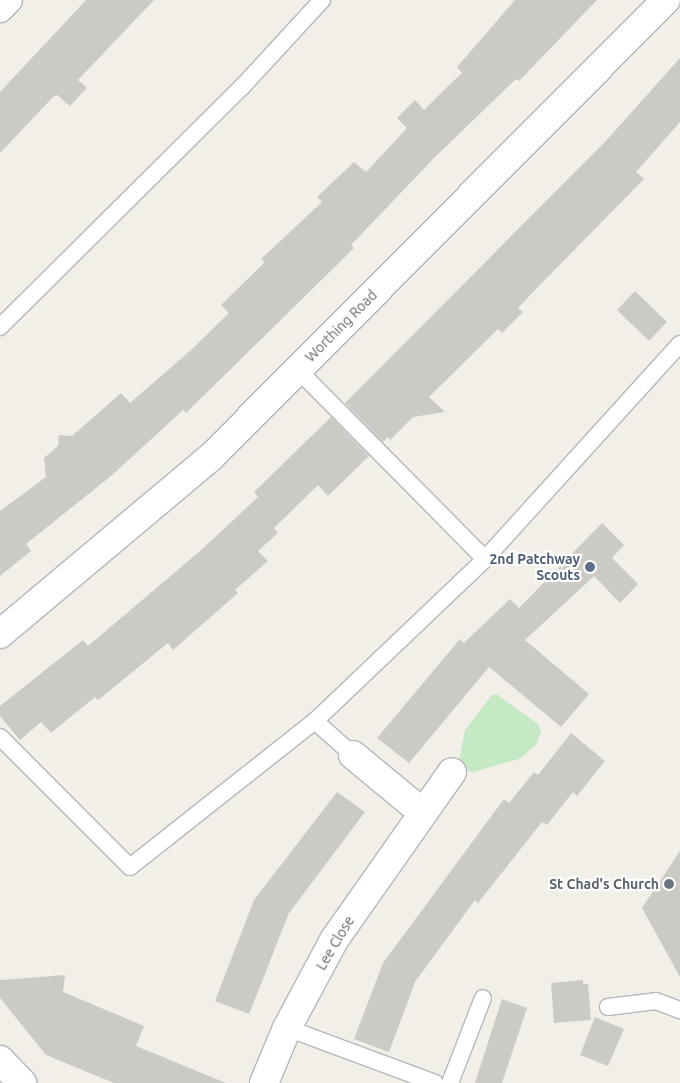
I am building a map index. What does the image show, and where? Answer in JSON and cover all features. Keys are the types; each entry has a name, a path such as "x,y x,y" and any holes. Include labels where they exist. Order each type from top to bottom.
{"street":[{"path":"0,8 8,0"},
{"name":"Worthing Road","path":"0,634 210,458 666,0"},
{"path":"353,755 422,812"},
{"name":"Lee Close","path":"264,1083 287,1028 334,940 422,812 452,772"},
{"path":"0,1060 22,1083"}],"lane":[{"path":"0,326 235,94 322,0"},
{"path":"0,737 130,867 315,722 485,560 680,344"},
{"path":"297,369 485,560"},
{"path":"315,722 353,755"},
{"path":"450,1083 483,998"},
{"path":"608,1007 656,1001 680,1010"},
{"path":"287,1028 435,1083"}],"green space":[{"path":"496,694 538,724 541,732 536,745 519,759 473,772 462,770 459,760 465,730 491,696"}],"building":[{"path":"86,0 154,0 78,80 87,88 70,106 57,95 53,97 0,153 0,92"},
{"path":"515,0 597,0 519,81 516,79 435,157 351,245 354,248 186,413 183,410 111,476 26,544 31,551 0,576 0,511 46,477 44,458 58,446 59,435 72,436 121,393 130,403 191,350 229,313 221,305 265,262 261,259 322,202 317,197 354,162 366,172 407,128 397,118 415,100 424,110 462,73 457,67"},
{"path":"680,58 680,122 636,172 644,179 518,308 523,312 502,333 498,329 429,397 445,412 413,417 390,440 388,437 383,442 345,403 605,142"},
{"path":"635,291 667,322 649,341 617,310"},
{"path":"331,417 369,456 328,496 318,485 274,528 278,533 258,551 268,561 235,590 238,593 173,650 168,643 98,700 95,697 51,733 41,722 20,740 0,716 0,706 83,640 88,646 200,551 258,497 254,492"},
{"path":"602,523 624,545 612,558 638,584 620,603 594,576 525,640 589,694 561,727 489,667 409,763 377,738 460,639 464,643 510,599 519,608"},
{"path":"571,733 605,761 577,796 573,792 547,825 542,822 478,903 475,900 415,982 389,1052 354,1039 383,963 504,799 509,803 534,772 538,775"},
{"path":"337,792 365,812 289,913 249,1014 215,1001 254,900"},
{"name":"St Chad's Church","path":"680,851 680,977 642,908"},
{"path":"65,975 63,992 144,1026 136,1046 226,1083 114,1083 46,1055 0,998 0,980"},
{"path":"583,980 583,984 588,984 591,1020 554,1023 551,983"},
{"path":"502,999 527,1008 502,1083 475,1083"},
{"path":"595,1017 624,1029 608,1066 580,1055"}],"place":[{"name":"2nd Patchway Scouts","path":"590,567"},
{"name":"St Chad's Church","path":"669,884"}]}
